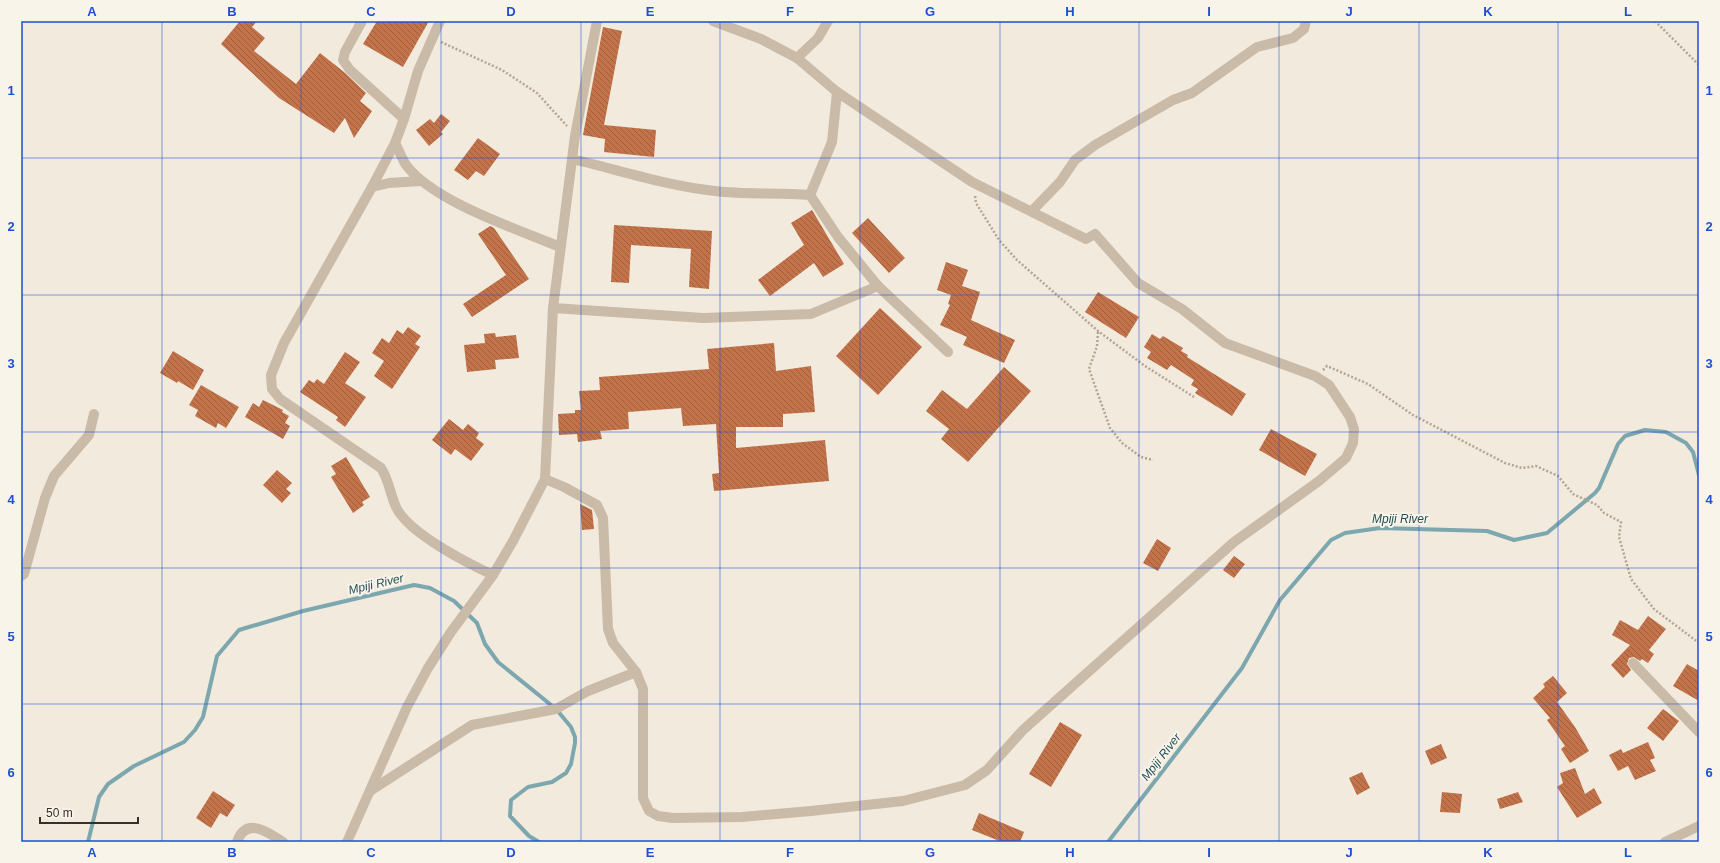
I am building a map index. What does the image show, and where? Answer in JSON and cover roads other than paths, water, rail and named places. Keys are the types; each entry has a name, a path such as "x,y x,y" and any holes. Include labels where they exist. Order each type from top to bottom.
{"street":[{"path":"362,21 345,52 343,60 350,70 404,118"},
{"path":"440,21 434,38 418,71 395,143 372,188 284,343 271,375 272,389 280,399 381,468 387,477 396,508 404,519 433,542 464,561 492,575"},
{"path":"347,842 407,707 428,668 451,632 492,575 513,541 545,478 553,308 575,136 597,21"},
{"path":"545,478 596,505 603,518 608,629 613,643 636,672 643,689 643,798 649,811 658,816 673,818 742,817 903,801 965,785 987,770 1023,730 1234,542 1318,481 1346,458 1353,443 1354,429 1352,423 1329,385 1315,376 1225,342 1182,309 1138,283 1094,234 1086,239 972,182 837,92 797,58 761,39 713,21"},
{"path":"797,58 818,38 828,21"},
{"path":"1032,211 1060,182 1075,160 1096,145 1173,100 1192,93 1257,47 1293,38 1304,29 1306,21"},
{"path":"810,195 832,142 837,92"},
{"path":"395,143 406,165 421,181 459,204 560,247"},
{"path":"572,159 687,188 717,192 789,193 810,195"},
{"path":"372,188 389,183 421,181"},
{"path":"810,195 838,236 878,286 948,352"},
{"path":"553,308 703,318 811,314 878,286"},
{"path":"21,576 24,574 45,498 54,476 89,435 94,414"},
{"path":"1633,663 1699,732"},
{"path":"370,791 472,726 556,709 588,690 636,672"},
{"path":"1665,842 1699,826"},
{"path":"237,842 243,831 250,828 262,829 283,842"}],"waterway":[{"name":"Mpiji River","path":"1108,842 1242,668 1280,600 1331,540 1345,533 1380,528 1487,531 1514,540 1547,533 1595,493 1599,488 1618,444 1625,436 1645,430 1666,432 1686,443 1693,452 1699,475"},
{"name":"Mpiji River","path":"88,842 99,797 108,784 134,766 184,742 195,730 203,717 217,656 239,630 303,611 414,585 430,588 454,601 477,623 485,644 498,662 556,709 571,727 575,737 575,743 571,764 566,773 552,782 528,787 511,800 510,816 529,836 539,842"}]}
